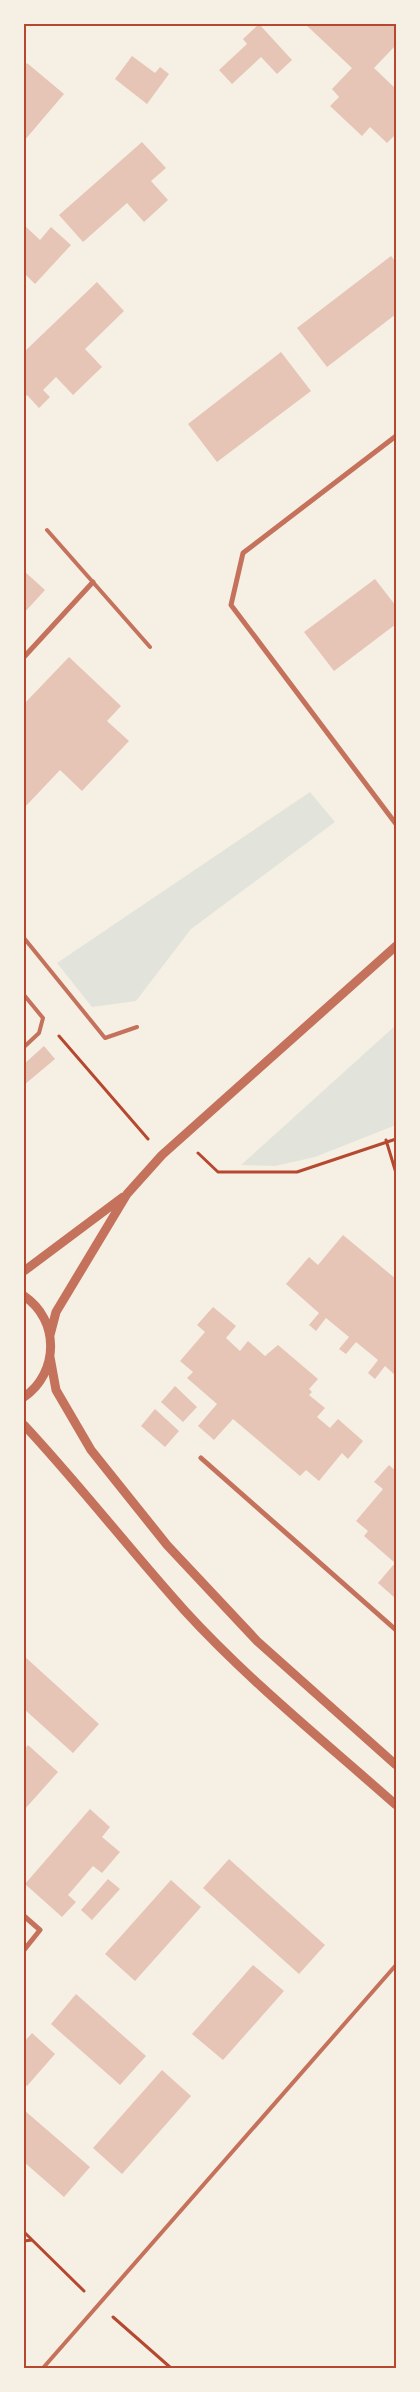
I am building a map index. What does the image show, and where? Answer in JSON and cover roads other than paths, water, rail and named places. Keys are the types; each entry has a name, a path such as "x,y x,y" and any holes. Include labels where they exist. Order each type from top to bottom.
{"street":[{"path":"396,436 243,553 231,605 396,824"},
{"path":"24,657 93,582"},
{"path":"396,946 181,1135 162,1154 127,1194 56,1312 50,1335 50,1358 56,1390 91,1450 166,1545 257,1641 396,1765"},
{"path":"24,1271 127,1194"},
{"path":"24,1296 44,1316 50,1335"},
{"path":"24,1397 33,1391 44,1376 50,1358"},
{"path":"24,1425 65,1470 185,1611 262,1686 396,1805"},
{"path":"201,1458 396,1630"},
{"path":"24,1916 40,1930 24,1950"}],"lane":[{"path":"46,530 150,647"},
{"path":"24,938 105,1038 137,1027"},
{"path":"24,995 44,1018 39,1034 24,1047"},
{"path":"43,2368 396,1965"}]}
